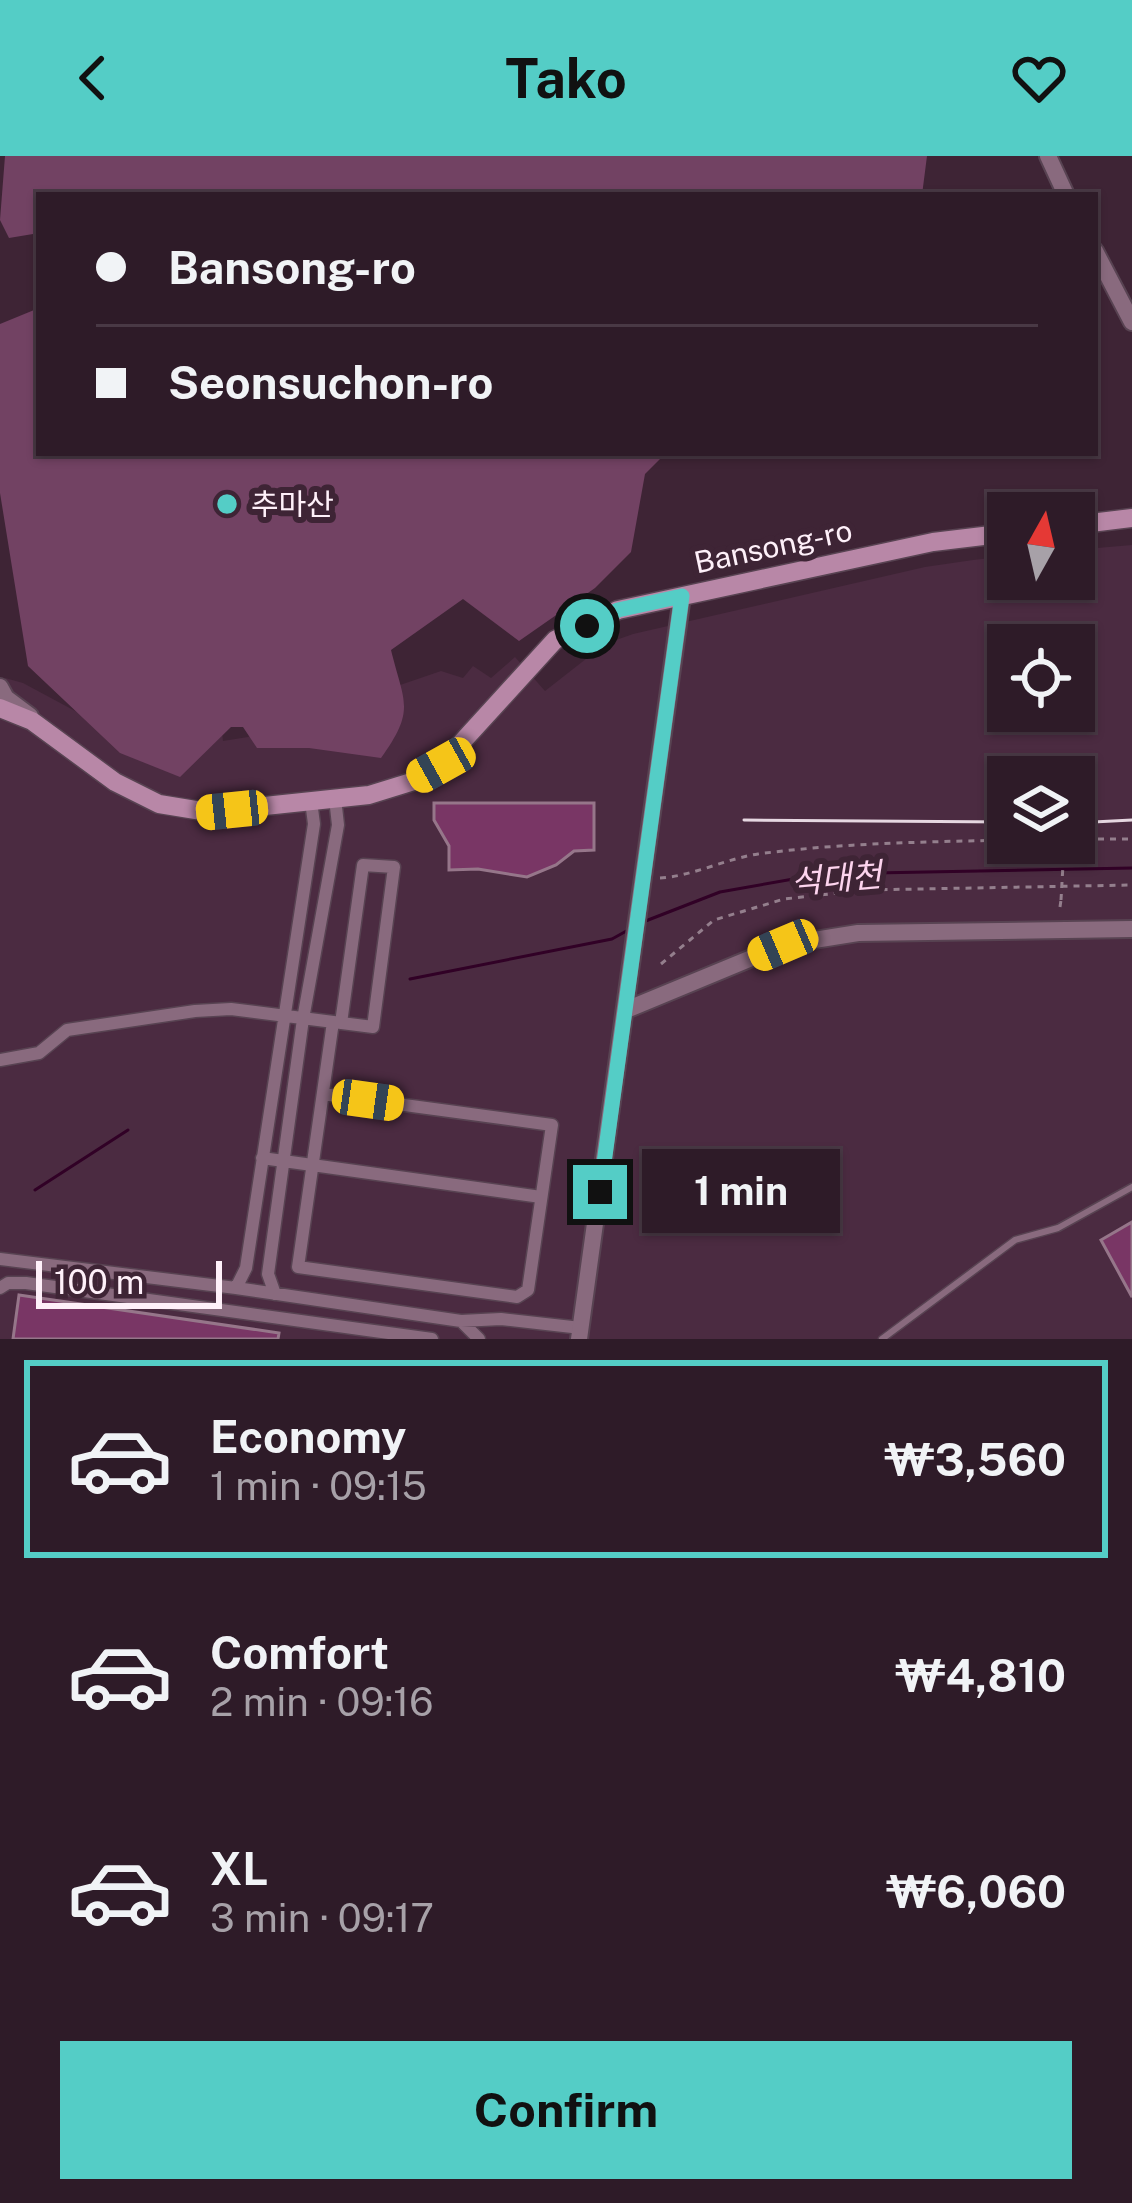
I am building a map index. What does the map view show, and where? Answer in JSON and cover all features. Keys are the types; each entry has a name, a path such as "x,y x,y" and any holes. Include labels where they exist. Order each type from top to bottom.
{"main road":[{"path":"1048,156 1065,192"},
{"path":"1098,257 1132,322"},
{"path":"1106,521 1132,508"},
{"path":"1095,522 1132,518"},
{"name":"Bansong-ro","path":"0,708 44,729 116,782 158,804 208,812 369,795 411,782 441,765 555,640 618,610 934,542 987,536"},
{"path":"580,1333 682,596"},
{"path":"0,687 6,698 44,729"},
{"path":"626,1010 783,945 858,933 1132,929"}],"street":[{"path":"275,1294 268,1274 303,1019 338,825 334,798"},
{"path":"236,1288 246,1268 314,824 311,801"},
{"path":"0,1060 39,1053 68,1030 122,1019 231,1009 303,1019 337,1023 373,1027 394,867 362,865 337,1023 322,1094 298,1267 517,1297 528,1290 552,1125 322,1094"},
{"path":"262,1158 541,1197"},
{"path":"0,1259 461,1321 501,1319 580,1333"},
{"path":"0,1288 26,1283 432,1339"},
{"path":"461,1321 479,1339"}],"lane":[{"path":"882,1339 1015,1240 1058,1228 1132,1187"}],"path":[{"path":"1095,839 1132,839"},
{"path":"658,878 738,857 824,845 987,841"},
{"path":"1061,904 1063,864"},
{"path":"661,964 714,920 784,898 866,890 1132,885"}],"shaded area":[{"path":"5,156 927,156 922,192 36,192 36,234 9,238 0,220"},
{"path":"36,309 36,456 663,456 645,474 631,552 595,588 519,641 463,599 391,650 404,706 399,728 381,758 309,748 257,748 243,727 231,727 180,777 120,753 28,666 0,493 0,324"},
{"path":"1132,545 1132,1339 0,1339 0,690 5,678 105,727 222,732 223,741 248,737 441,671 463,678 473,666 491,678 515,657 545,691 605,644 633,634 925,567 987,559 987,600 1095,600 1095,548"}],"building":[{"path":"434,803 594,803 594,850 574,851 527,877 449,870 449,846 434,820"},
{"path":"1132,1222 1132,1297 1101,1240"},
{"path":"19,1295 279,1333 278,1339 13,1339"}],"waterway":[{"name":"석대천","path":"643,922 720,892 822,874 1132,868"},
{"name":"석대천","path":"410,979 612,939 630,929"},
{"name":"석대천","path":"35,1190 128,1130"}],"tram line":[{"path":"744,820 987,822"},
{"path":"1095,822 1132,820"}],"place":[{"name":"추마산","path":"227,504"}],"route":[{"path":"587,626 618,610 682,596 600,1192"}]}
